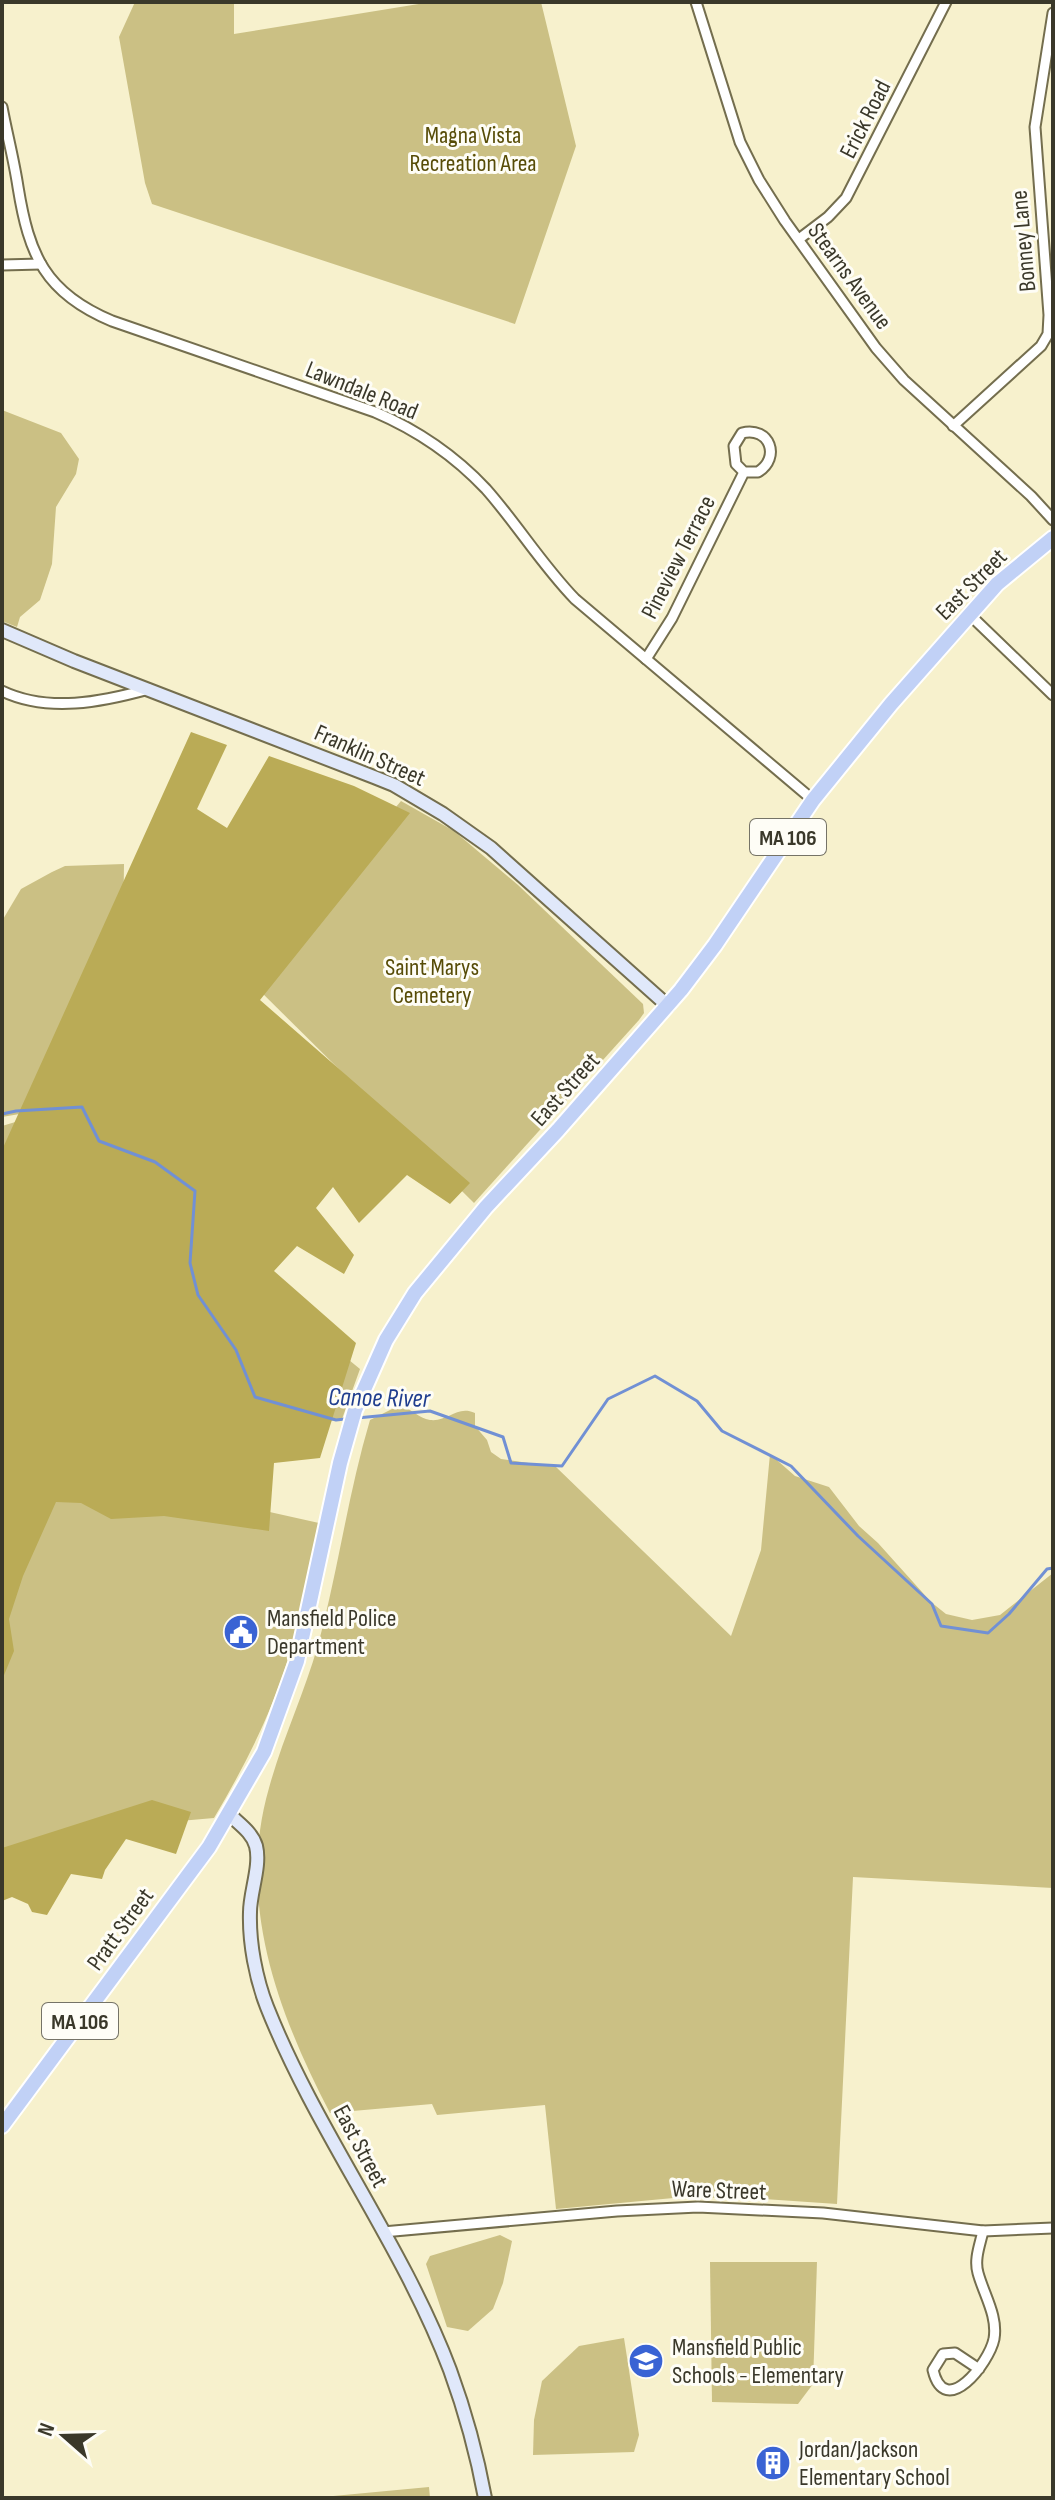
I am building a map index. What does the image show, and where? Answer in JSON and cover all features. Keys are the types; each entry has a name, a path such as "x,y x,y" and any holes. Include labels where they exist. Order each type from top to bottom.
{"main road":[{"name":"East Street","path":"264,1752 297,1661 355,1410 386,1340 428,1274 668,1006 715,945 813,800 891,704 997,584 1053,538"},
{"name":"Pratt Street","path":"2,2126 209,1847 264,1752"}],"street":[{"name":"Stearns Avenue","path":"696,2 740,142 759,180 799,239 887,362 1053,520"},
{"name":"Erick Road","path":"799,239 828,217 846,198 946,2"},
{"name":"Bonney Lane","path":"953,426 1036,352 1048,334 1050,322 1035,127 1053,13"},
{"name":"Lawndale Road","path":"2,107 30,243 41,264 68,297 88,310 184,347 364,408 426,438 486,490 575,599 813,800"},
{"path":"2,265 41,264"},
{"name":"Pineview Terrace","path":"755,432 768,440 772,447 769,462 758,472 744,472 736,464 734,446 742,433 755,432"},
{"name":"Pineview Terrace","path":"646,659 672,618 744,472"},
{"path":"969,614 1053,695"},
{"name":"Franklin Street","path":"2,630 394,785 491,848 668,1006"},
{"path":"2,691 37,702 58,703 89,702 149,689"},
{"name":"East Street","path":"229,1814 247,1830 256,1849 250,1914 256,1967 266,2004 322,2122 383,2232 450,2369 471,2436 485,2498"},
{"name":"Ware Street","path":"383,2232 617,2211 698,2207 823,2213 983,2231 1053,2228"},
{"path":"979,2369 955,2353 943,2354 933,2370 942,2388 953,2390 967,2384 979,2369 994,2340 994,2320 978,2272 977,2258 983,2231"}],"green space":[{"name":"Magna Vista Recreation Area","path":"135,2 234,2 234,34 431,2 541,2 576,146 515,324 152,204 145,183 119,37"},
{"path":"2,410 61,433 79,459 76,474 56,507 52,564 40,600 20,617 17,627 2,621"},
{"name":"Saint Marys Cemetery","path":"401,801 454,831 518,885 643,1004 644,1013 639,1020 474,1203 250,981"},
{"path":"124,864 123,936 283,1306 360,1369 342,1419 331,1421 176,1491 319,1523 296,1627 280,1682 255,1742 214,1818 111,1827 2,1883 2,1126 72,1105 2,1117 2,921 21,889 52,872 65,866"},
{"path":"400,1405 430,1420 463,1411 475,1413 475,1426 487,1440 491,1452 501,1459 556,1467 731,1636 761,1550 770,1454 795,1476 829,1487 859,1526 946,1614 972,1620 1000,1615 1053,1573 1053,1888 853,1877 837,2204 684,2197 556,2209 545,2105 437,2115 432,2104 330,2113 294,2036 268,1956 260,1915 257,1873 260,1831 274,1770 318,1645 370,1420"},
{"path":"500,2235 512,2241 503,2283 493,2309 468,2331 447,2327 426,2264 430,2256"},
{"path":"710,2262 817,2262 813,2384 798,2404 712,2402"},
{"path":"624,2338 639,2435 634,2452 533,2455 534,2420 542,2381 579,2346"},
{"path":"429,2487 430,2498 312,2498"}],"shaded area":[{"path":"191,732 227,745 197,809 227,828 269,756 354,786 410,813 260,1000 470,1183 450,1204 407,1175 359,1223 333,1187 316,1208 354,1255 344,1274 297,1246 274,1271 356,1343 320,1458 274,1463 269,1531 164,1516 111,1519 81,1503 56,1502 23,1576 9,1619 14,1651 2,1680 2,1150"},
{"path":"152,1800 191,1812 176,1854 126,1839 102,1879 71,1874 47,1915 32,1912 28,1904 12,1897 2,1901 2,1848"}],"waterway":[{"name":"Canoe River","path":"2,1114 82,1107 99,1141 155,1162 195,1191 190,1263 198,1295 236,1350 255,1397 336,1420 345,1419"},
{"name":"Canoe River","path":"357,1418 430,1411 503,1437 511,1463 562,1466 608,1399 655,1376 697,1401 722,1431 791,1466 858,1536 932,1604 941,1626 988,1633 1009,1614 1047,1569 1053,1568"}],"place":[{"name":"Mansfield Police Department","path":"241,1632"},
{"name":"Mansfield Public Schools - Elementary","path":"646,2361"},
{"name":"Jordan/Jackson Elementary School","path":"773,2463"}]}
